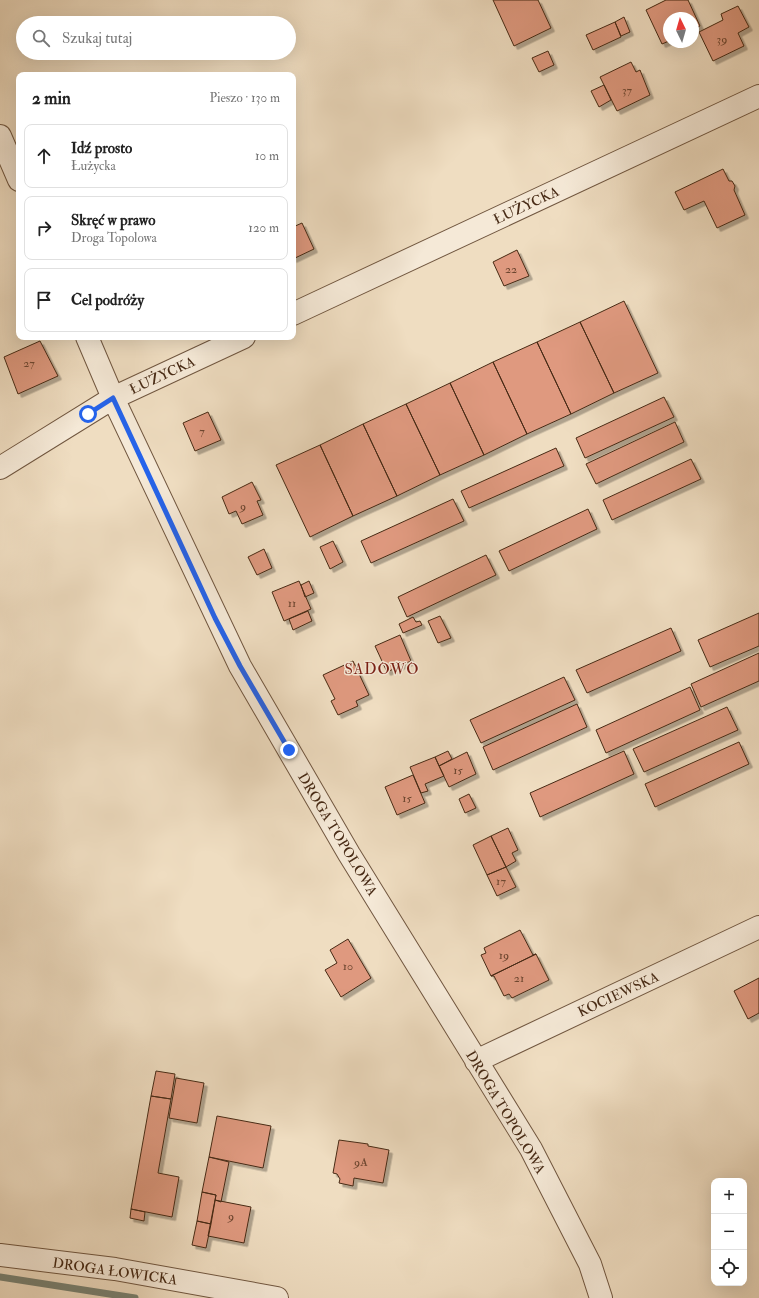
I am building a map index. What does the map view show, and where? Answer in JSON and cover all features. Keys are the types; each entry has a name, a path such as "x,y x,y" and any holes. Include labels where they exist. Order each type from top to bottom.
{"street":[{"name":"ŁUŻYCKA","path":"296,313 759,96"},
{"path":"0,136 16,173"},
{"name":"DROGA TOPOLOWA","path":"88,340 113,398 240,666 349,854 531,1149 590,1264 601,1298"},
{"name":"ŁUŻYCKA","path":"0,468 113,398 238,340"},
{"name":"KOCIEWSKA","path":"476,1061 759,927"},
{"name":"DROGA ŁOWICKA","path":"0,1256 115,1269 277,1298"}],"building":[{"path":"493,0 538,0 551,28 514,46"},
{"path":"666,0 688,0 694,12 663,12 662,44 646,10"},
{"path":"738,6 749,27 738,33 744,46 713,61 699,32 723,20 721,14"},
{"path":"624,17 630,32 621,36 615,22"},
{"path":"615,22 621,37 593,50 586,35"},
{"path":"548,51 554,65 539,72 532,58"},
{"path":"631,62 636,72 640,70 650,95 617,111 600,77"},
{"path":"604,85 611,100 599,107 591,91"},
{"path":"723,169 729,181 732,181 735,186 734,190 745,215 717,228 704,201 684,210 675,192"},
{"path":"302,223 314,249 296,258 296,226"},
{"path":"517,250 529,276 504,286 493,262"},
{"path":"624,301 658,373 614,393 580,322"},
{"path":"580,322 614,393 571,414 537,342"},
{"path":"40,341 58,376 18,394 4,357"},
{"path":"537,342 571,414 527,434 493,362"},
{"path":"493,362 527,434 484,455 450,383"},
{"path":"450,383 484,455 440,475 406,404"},
{"path":"664,397 674,417 585,458 576,438"},
{"path":"406,404 440,475 397,496 363,424"},
{"path":"208,412 221,440 195,451 183,423"},
{"path":"675,422 684,442 596,484 586,464"},
{"path":"363,424 397,496 353,516 320,445"},
{"path":"320,445 353,516 310,537 276,465"},
{"path":"556,448 564,466 469,508 461,491"},
{"path":"691,459 701,479 612,520 603,500"},
{"path":"252,482 261,500 257,501 263,515 242,524 236,511 229,514 222,497"},
{"path":"453,499 464,521 371,563 361,541"},
{"path":"588,509 597,529 509,571 499,551"},
{"path":"333,541 343,562 330,569 320,547"},
{"path":"264,549 272,568 257,575 248,557"},
{"path":"486,555 496,575 407,617 398,597"},
{"path":"299,581 311,609 284,621 272,592"},
{"path":"309,581 314,593 305,597 301,585"},
{"path":"308,611 312,621 293,630 289,619"},
{"path":"759,613 759,646 710,667 698,640"},
{"path":"440,616 451,638 438,643 428,621"},
{"path":"413,617 416,622 420,621 422,625 403,633 399,624"},
{"path":"671,628 681,651 587,693 576,670"},
{"path":"400,635 411,661 387,672 375,646"},
{"path":"759,653 759,681 701,707 691,684"},
{"path":"353,661 369,695 356,701 358,706 338,715 331,701 335,699 323,675"},
{"path":"564,677 575,700 481,743 470,720"},
{"path":"690,687 700,710 606,753 596,730"},
{"path":"577,704 587,727 493,770 483,747"},
{"path":"727,707 738,730 644,772 633,749"},
{"path":"739,742 749,764 655,807 645,784"},
{"path":"448,751 452,759 439,766 435,757"},
{"path":"624,751 634,774 540,817 530,793"},
{"path":"467,752 476,774 449,787 439,766"},
{"path":"435,757 444,776 425,784 428,791 421,793 410,767"},
{"path":"413,775 425,803 397,815 385,787"},
{"path":"469,794 476,808 465,813 459,799"},
{"path":"508,828 518,850 512,853 516,861 506,867 491,836"},
{"path":"491,836 506,867 487,875 473,845"},
{"path":"506,867 516,887 497,896 487,875"},
{"path":"520,930 533,955 536,954 491,976 481,955 486,953 484,948"},
{"path":"348,939 371,978 341,997 325,970 337,963 330,950"},
{"path":"536,954 549,980 512,998 509,994 504,996 494,976 491,976"},
{"path":"759,978 759,1013 748,1019 734,991"},
{"path":"156,1071 175,1074 171,1099 151,1096"},
{"path":"176,1078 204,1083 197,1123 169,1118"},
{"path":"151,1096 171,1099 158,1173 179,1177 172,1217 131,1209"},
{"path":"217,1116 271,1126 263,1168 209,1157"},
{"path":"339,1140 368,1144 368,1146 389,1150 383,1183 354,1178 353,1186 339,1183 340,1179 337,1174 333,1173"},
{"path":"209,1157 229,1162 221,1202 215,1200 216,1195 202,1192"},
{"path":"202,1192 216,1195 211,1224 197,1221"},
{"path":"215,1200 251,1207 244,1243 208,1236"},
{"path":"131,1209 145,1212 144,1221 130,1218"},
{"path":"197,1221 211,1224 206,1248 192,1245"}],"waterway":[{"path":"0,1277 135,1298"}],"district":[{"name":"SADOWO","path":"382,669"}],"route":[{"path":"88,414 113,398 215,618 240,666 289,750"}]}
